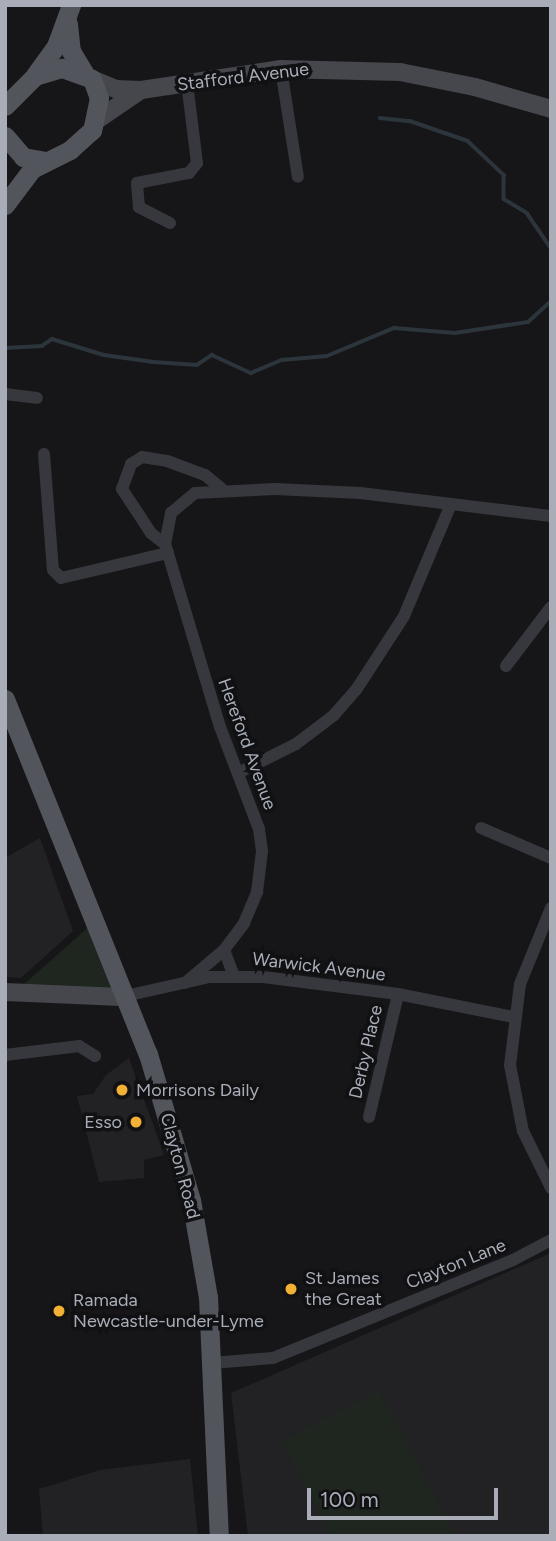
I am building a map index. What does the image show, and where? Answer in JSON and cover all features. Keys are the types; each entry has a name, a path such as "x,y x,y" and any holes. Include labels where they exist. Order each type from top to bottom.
{"main road":[{"path":"6,103 35,75 56,46 70,9"},
{"path":"5,205 19,182 45,161 84,139 97,120 99,98 71,51 70,9"},
{"path":"35,75 62,68 88,77"},
{"path":"9,142 23,157 45,161"},
{"path":"5,190 9,142"},
{"name":"Clayton Road","path":"5,699 121,998 148,1054 191,1200 208,1297 219,1536"}],"street":[{"name":"Stafford Avenue","path":"88,77 116,89 142,90 281,69 400,72 475,87 551,109"},
{"path":"281,69 298,177"},
{"path":"170,223 139,207 137,183 189,173 197,163 187,83"},
{"name":"Stafford Avenue","path":"97,120 142,90"},
{"path":"5,394 37,398"},
{"path":"44,454 53,570 61,578 166,549 171,513 180,501 195,493 222,489 360,493 551,516"},
{"name":"Hereford Avenue","path":"185,983 224,950 244,923 261,870 259,829 238,773 166,549 151,533 122,489 131,464 142,457 167,461 205,475 222,489"},
{"path":"238,773 296,744 334,715 356,690 404,616 451,504"},
{"path":"506,666 551,607"},
{"path":"481,828 551,858"},
{"path":"551,908 531,949 513,1017 510,1065 523,1131 551,1188"},
{"path":"224,950 234,976"},
{"name":"Warwick Avenue","path":"121,998 185,983 234,976 398,994 513,1017"},
{"path":"5,992 121,998"},
{"name":"Derby Place","path":"369,1117 398,994"},
{"path":"5,1055 79,1046 95,1056"},
{"name":"Clayton Lane","path":"212,1363 273,1359 513,1260 551,1240"}],"shaded area":[{"path":"40,838 73,931 21,978 5,977 5,858"},
{"path":"93,923 121,997 14,993"},
{"path":"129,1058 164,1155 144,1160 144,1178 99,1182 77,1096 93,1094 106,1075"},
{"path":"551,1253 551,1536 248,1536 231,1393"},
{"path":"379,1390 455,1536 332,1536 282,1440"},
{"path":"190,1459 198,1536 43,1536 39,1489 100,1470"}],"waterway":[{"path":"380,118 410,121 468,141 504,175 504,199 527,213 551,248"},
{"path":"5,348 42,346 52,339 104,355 154,362 197,365 212,355 251,373 282,360 327,356 394,328 455,333 528,322 551,301"}],"place":[{"name":"Morrisons Daily","path":"122,1090"},
{"name":"Esso","path":"136,1122"},
{"name":"St James the Great","path":"291,1289"},
{"name":"Ramada Newcastle-under-Lyme","path":"59,1311"}]}
